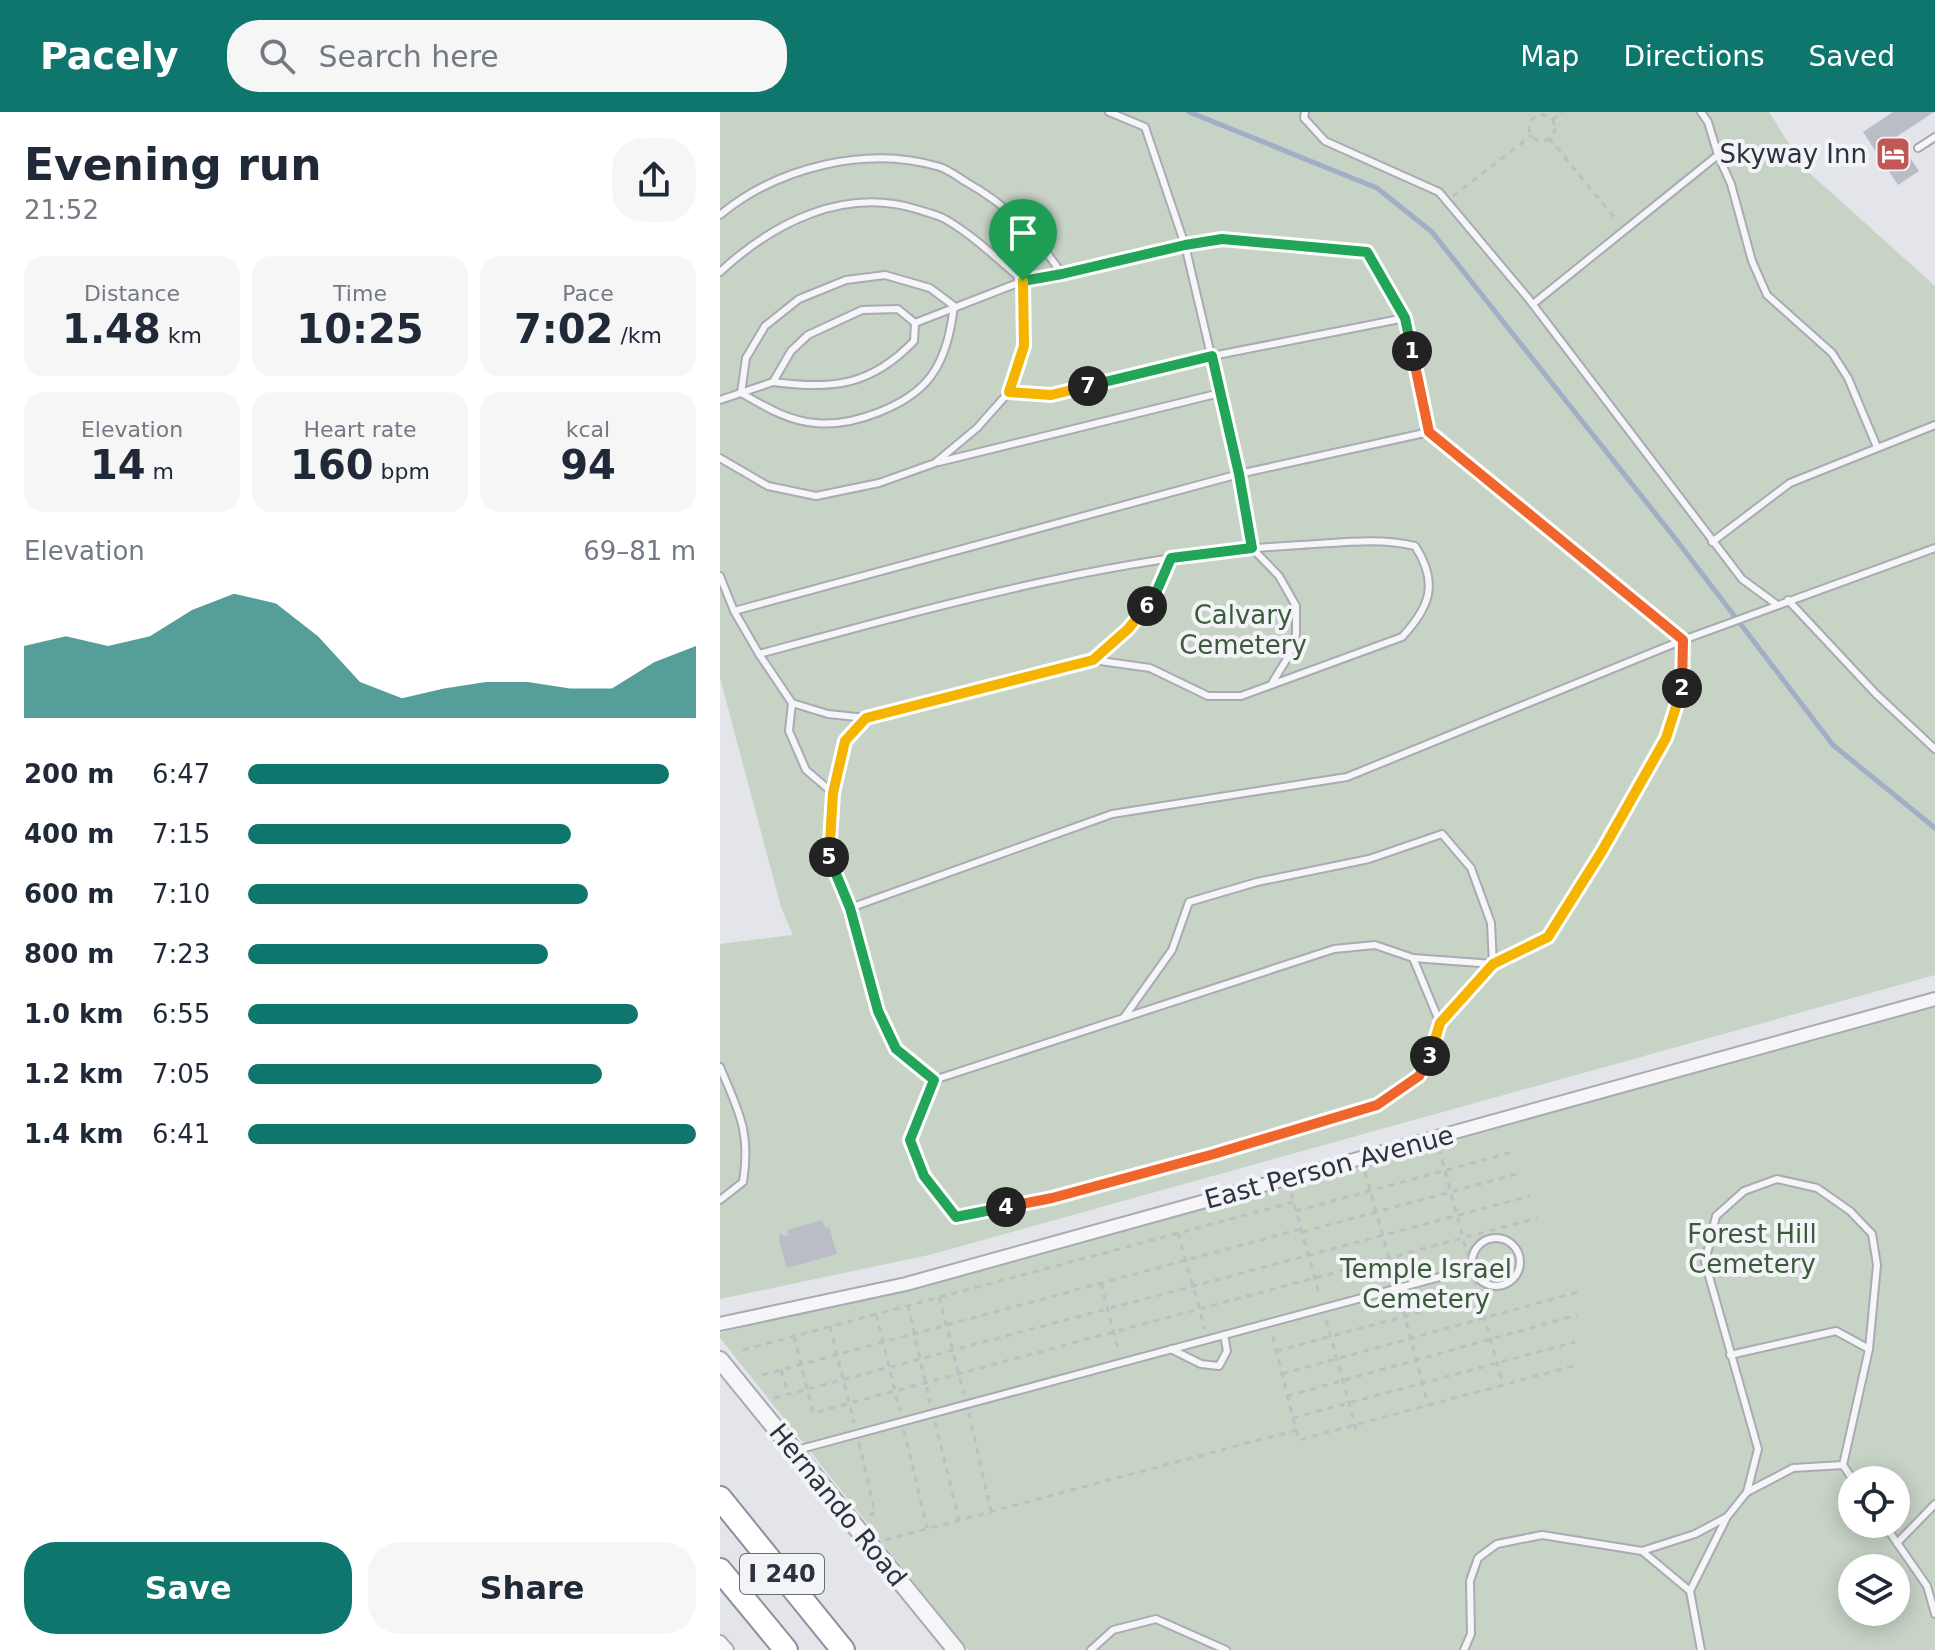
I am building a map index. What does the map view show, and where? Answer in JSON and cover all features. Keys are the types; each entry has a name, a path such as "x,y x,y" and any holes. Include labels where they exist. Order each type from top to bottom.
{"highway":[{"name":"I 240","path":"720,1498 843,1650"},
{"name":"I 240","path":"720,1570 786,1650"}],"street":[{"name":"East Person Avenue","path":"720,1324 906,1284 1935,999"},
{"name":"Hernando Road","path":"720,1360 956,1650"},
{"path":"720,1642 727,1650"}],"lane":[{"path":"1109,112 1145,127 1185,245 1239,474 1252,548 1279,576 1296,606 1296,634 1288,657 1270,686"},
{"path":"1305,112 1304,118 1325,141 1439,192 1533,304 1742,579 1776,604"},
{"path":"1701,112 1708,122 1731,184 1752,261 1767,295 1832,353 1848,378 1877,447"},
{"path":"1918,148 1935,137"},
{"path":"1533,304 1718,155"},
{"path":"720,215 737,200 795,173 841,162 889,159 941,167 997,199 1040,241 1062,274"},
{"path":"720,272 742,252 789,222 832,205 890,201 942,217 981,244 1023,281 1024,346 1009,392 977,428 935,463"},
{"path":"915,323 1023,281 1222,239 1367,252 1405,318 1429,432 1683,640"},
{"path":"741,393 746,358 765,326 799,299 846,280 885,275 930,288 954,306"},
{"path":"741,393 773,412 815,423 853,420 894,408 931,376 949,337 954,306"},
{"path":"773,382 791,351 808,335 852,314 862,310 898,309 915,323"},
{"path":"1009,392 1051,395 1212,356 1405,318"},
{"path":"720,400 773,382 813,388 844,383 871,373 900,355 914,341 915,323"},
{"path":"720,458 768,486 816,496 879,483 935,463 1220,393"},
{"path":"1712,542 1790,483 1935,425"},
{"path":"734,611 1239,474 1429,432"},
{"path":"720,576 734,611 759,654 792,703 828,714 866,718 1093,660 1150,668 1208,696 1241,696 1402,637 1420,617 1429,589 1428,566 1415,546 1392,540 1252,548 1171,558 996,593 759,654"},
{"path":"850,908 1112,814 1347,777 1717,626 1935,548"},
{"path":"1093,660 1128,629 1155,595 1171,558"},
{"path":"1788,600 1876,694 1935,749"},
{"path":"934,1080 910,1140 924,1176 956,1217 1052,1198 1377,1105 1419,1076 1432,1052 1440,1023 1493,964 1548,937 1602,851 1666,738 1683,685 1683,640"},
{"path":"792,703 789,731 806,770 833,793"},
{"path":"866,718 845,741 833,793 828,853 850,908 878,1011 896,1049 934,1080"},
{"path":"1124,1018 1172,950 1189,902 1257,882 1369,859 1442,834 1471,868 1491,923 1493,964"},
{"path":"934,1080 1334,949 1375,945 1413,958 1493,964"},
{"path":"1413,958 1440,1023"},
{"path":"720,1067 744,1123 748,1154 743,1182 720,1200"},
{"path":"1701,1650 1690,1591 1727,1517 1747,1492 1793,1468 1843,1465 1869,1349 1877,1265 1872,1234 1850,1211 1817,1188 1777,1179 1744,1191 1716,1216 1705,1262 1758,1449 1747,1492"},
{"path":"1494,1238 1510,1242 1519,1255 1520,1267 1516,1275 1504,1284 1490,1285 1482,1281 1472,1268 1475,1252 1486,1240 1494,1238"},
{"path":"794,1451 1472,1268"},
{"path":"1730,1355 1836,1331 1869,1349"},
{"path":"1171,1349 1201,1364 1219,1366 1227,1351 1224,1335"},
{"path":"1897,1543 1935,1504"},
{"path":"1464,1650 1471,1634 1470,1581 1478,1558 1497,1544 1542,1535 1642,1551 1695,1534 1727,1517"},
{"path":"1894,1538 1927,1586 1935,1614"},
{"path":"1642,1551 1690,1591"},
{"path":"1091,1650 1113,1630 1156,1619 1226,1650"}],"path":[{"path":"1531,112 1535,117"},
{"path":"1552,120 1563,112"},
{"path":"1543,115 1552,120 1554,132 1549,138 1543,140 1532,135 1529,126 1535,117 1543,115"},
{"path":"1447,201 1532,135"},
{"path":"1549,138 1625,231"},
{"path":"1439,1148 1503,1384"},
{"path":"1296,1211 1516,1151"},
{"path":"1364,1168 1429,1405"},
{"path":"762,1375 1521,1173"},
{"path":"1290,1188 1358,1436"},
{"path":"774,1398 1530,1196"},
{"path":"743,1350 1294,1202"},
{"path":"794,1336 813,1413 1537,1218"},
{"path":"1178,1233 1208,1339"},
{"path":"1101,1283 1122,1363"},
{"path":"1282,1374 1578,1292"},
{"path":"1276,1351 1479,1297"},
{"path":"1287,1396 1577,1315"},
{"path":"1269,1323 1299,1440 1577,1365"},
{"path":"1293,1418 1575,1342"},
{"path":"781,1370 788,1394"},
{"path":"870,1544 1296,1430"}],"green space":[{"name":"Calvary Cemetery","path":"720,112 1769,112 1805,169 1935,286 1935,975 929,1255 720,1299 720,944 793,935 781,907 720,678"},
{"name":"Forest Hill Cemetery","path":"1935,1007 1935,1650 968,1650 720,1338 720,1333"}],"building":[{"name":"Skyway Inn","path":"1893,112 1934,112 1896,137 1919,171 1898,185 1863,132"},
{"path":"822,1220 825,1228 829,1227 837,1254 787,1268 780,1233 789,1235 787,1230"}],"waterway":[{"path":"1189,112 1377,188 1432,232 1674,537 1833,745 1935,828"}],"place":[{"name":"Skyway Inn","path":"1893,154"}],"route":[{"path":"1222,239 1367,252 1405,318 1429,432 1683,640 1683,685 1666,738 1602,851 1548,937 1493,964 1440,1023 1432,1052 1419,1076 1377,1105 1052,1198 956,1217 924,1176 910,1140 934,1080 896,1049 878,1011 850,908 828,853 833,793 845,741 866,718 1093,660 1128,629 1155,595 1171,558 1252,548 1212,356 1051,395 1009,392 1024,346 1023,281 1222,239"}],"park label":[{"name":"Temple Israel Cemetery","path":"1426,1284"}]}
